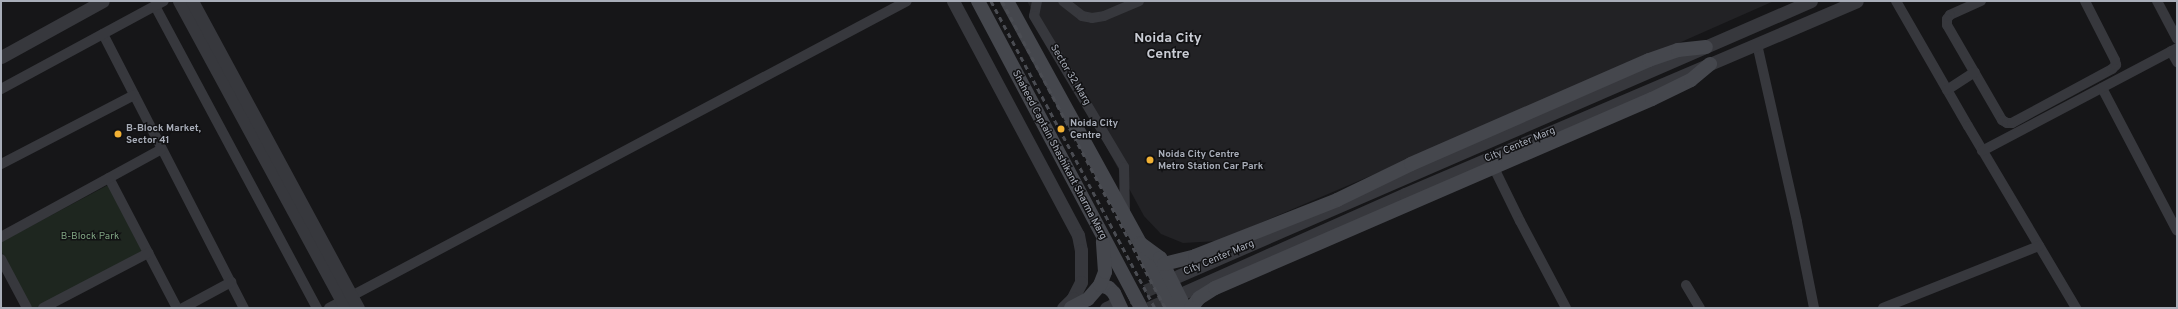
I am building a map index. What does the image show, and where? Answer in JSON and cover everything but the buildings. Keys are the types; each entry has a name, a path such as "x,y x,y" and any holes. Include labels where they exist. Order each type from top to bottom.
{"main road":[{"name":"Shaheed Captain Shashikant Sharma Marg","path":"978,1 1141,308"},
{"path":"1007,1 1140,243 1171,308"},
{"path":"1164,264 1194,256 1337,200 1410,164 1649,60 1678,50 1706,47"},
{"path":"1191,308 1199,298 1215,288 1652,99 1691,80 1710,64"},
{"path":"1071,308 1088,299 1100,285 1105,272 1102,235"},
{"path":"1140,243 1152,250 1164,264 1185,308"},
{"path":"1100,285 1109,288 1114,293 1113,307"}],"street":[{"path":"1,57 103,1"},
{"path":"179,1 347,302 358,308"},
{"path":"192,1 347,302"},
{"path":"329,308 347,302 907,1"},
{"path":"953,1 1078,235 1081,250 1081,282 1076,294 1063,308"},
{"name":"Sector 32 Marg","path":"1037,1 1034,16 1124,167 1125,217"},
{"path":"1063,1 1082,16 1092,18 1104,16 1138,1"},
{"name":"City Center Marg","path":"1178,276 1811,1"},
{"name":"City Center Marg","path":"1185,292 1413,191 1857,1"},
{"path":"1896,1 1982,151 2076,308"},
{"path":"1981,1 1950,15 1947,19 1947,25 2002,120 2007,123 2012,123 2112,69 2116,65 2116,60 2085,1"},
{"path":"2157,1 2177,39"},
{"path":"1,89 160,3 317,308"},
{"path":"103,34 244,308"},
{"path":"1757,44 1798,222 1814,308"},
{"path":"1982,151 2174,50 2177,62"},
{"path":"1947,90 1975,72"},
{"path":"2102,88 2177,231"},
{"path":"1,164 134,94"},
{"path":"1,237 162,149"},
{"path":"1494,168 1566,308"},
{"path":"110,178 176,308"},
{"path":"1883,308 2039,246"},
{"path":"43,308 148,253"},
{"path":"1,260 27,308"},
{"path":"183,308 231,282"},
{"path":"1686,285 1700,308"}],"shaded area":[{"path":"1027,1 1774,1 1595,80 1218,241 1183,243 1161,234 1144,216"}],"green space":[{"name":"B-Block Park","path":"108,185 142,251 36,308 32,308 1,251 1,242"}],"tunnel":[{"path":"1111,306 1170,280"},
{"path":"1149,308 1176,296"}],"railway":[{"path":"991,1 1155,308"},
{"path":"1002,1 1165,308"}],"place":[{"name":"Noida City Centre","path":"1061,129"},
{"name":"B-Block Market, Sector 41","path":"118,134"},
{"name":"Noida City Centre Metro Station Car Park","path":"1150,160"}],"district":[{"name":"Noida City Centre","path":"1168,48"}]}
